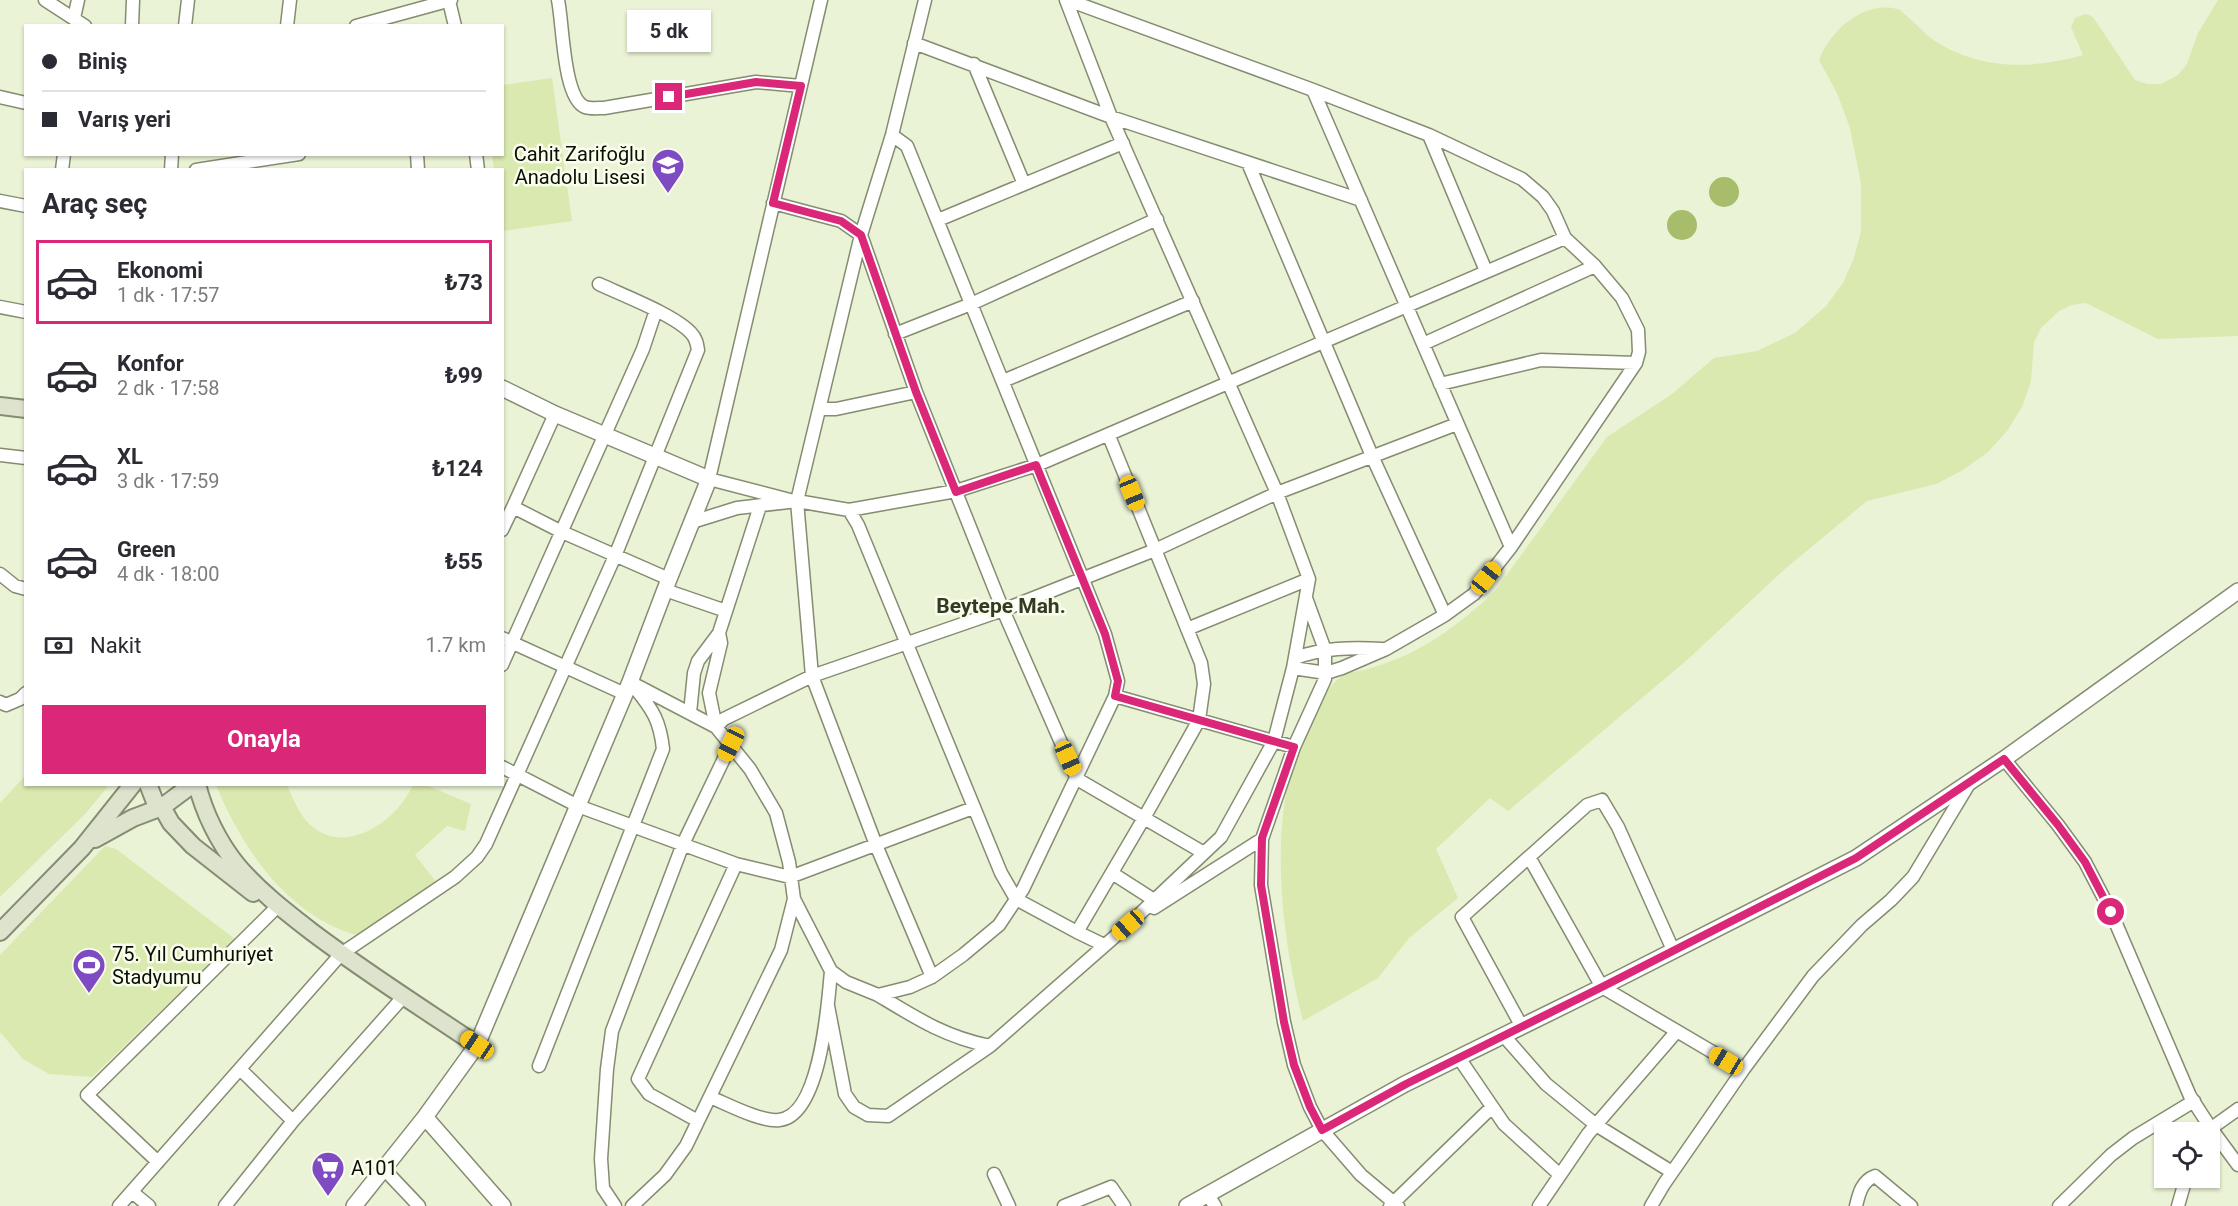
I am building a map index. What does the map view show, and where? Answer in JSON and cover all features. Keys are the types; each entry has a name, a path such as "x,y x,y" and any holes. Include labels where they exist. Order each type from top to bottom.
{"main road":[{"path":"0,406 24,409"},
{"path":"0,932 82,848 131,786"},
{"path":"149,786 155,802 162,807 171,823 192,846 256,896 274,903"},
{"path":"82,848 133,818 162,807 192,786"},
{"path":"196,786 221,842 237,865 274,903 341,954 477,1045"}],"street":[{"path":"45,0 82,24"},
{"path":"78,0 82,24"},
{"path":"132,24 133,0"},
{"path":"185,24 188,0"},
{"path":"287,24 290,0"},
{"path":"371,24 401,20 450,0 455,24"},
{"path":"558,0 569,86 575,100 586,108 603,108 756,82 801,86"},
{"path":"354,1206 425,1117 477,1045 628,688 709,479 820,0"},
{"path":"925,0 892,135 861,235 797,501 812,676 876,845 932,977"},
{"path":"1067,0 1313,90 1428,135 1522,180 1543,197 1565,238 1595,266 1622,298 1638,330 1639,352 1636,363 1511,547 1474,594 1445,615 1386,649 1326,673 1294,663"},
{"path":"828,1006 845,1094 854,1107 868,1115 888,1116 990,1046 1128,925 1221,837 1274,741 1294,663 1309,579 1277,493 1230,383 1111,117 1067,0"},
{"path":"914,42 1111,117 1361,200"},
{"path":"974,64 1024,184"},
{"path":"1313,90 1511,547"},
{"path":"0,97 24,103"},
{"path":"878,995 910,987 932,977 999,925 1016,899 1077,779 1115,696 1118,681 1105,634 938,220 907,146 892,135"},
{"path":"1428,135 1486,271"},
{"path":"938,220 1123,143"},
{"path":"209,168 286,156"},
{"path":"1248,164 1372,456 1445,615"},
{"path":"0,201 24,206"},
{"path":"773,203 841,221 861,235 916,392 1003,610 1077,779 1204,853"},
{"path":"895,334 971,304 1157,219"},
{"path":"504,389 555,414 709,479 797,501 849,510 956,492 1036,465 1109,436 1565,238"},
{"path":"1423,344 1595,266"},
{"path":"119,1206 341,954 469,866 486,844 615,556 698,350 696,339 690,331 656,310 599,284"},
{"path":"1002,381 1193,301"},
{"path":"0,307 24,312"},
{"path":"504,655 507,640 562,532 643,349 656,310"},
{"path":"1440,384 1540,360 1636,363"},
{"path":"820,409 836,409 916,392"},
{"path":"504,526 555,414"},
{"path":"717,727 724,719 812,676 1003,610 1155,550 1277,493 1457,424"},
{"path":"1077,932 1198,720 1204,684 1201,663 1109,436"},
{"path":"0,455 24,458"},
{"path":"692,522 737,508 797,501"},
{"path":"690,713 694,673 699,661 719,633 760,506"},
{"path":"513,507 726,611"},
{"path":"849,510 858,525 973,808 1001,873 1016,899 1104,945"},
{"path":"0,574 15,586 24,588"},
{"path":"1187,629 1309,579"},
{"path":"1187,1206 1211,1200 1322,1130 1406,1084 1856,858 1969,784 2238,591"},
{"path":"1306,596 1325,650 1326,673 1315,704 1294,747 1262,838 1261,885 1284,1022 1294,1065 1310,1107 1322,1130 1361,1174 1394,1205 1492,1107"},
{"path":"717,727 709,693 721,643 719,633"},
{"path":"507,640 565,667 628,688 690,713 717,727 750,769 776,813 789,862 794,899 831,970 846,982 878,995 938,1030 968,1042 990,1046"},
{"path":"1294,663 1313,651 1356,647 1386,649"},
{"path":"539,1066 663,749 661,727 648,703 628,688"},
{"path":"0,702 6,705 24,695"},
{"path":"1115,696 1294,747"},
{"path":"615,1206 603,1188 602,1159 607,1069 612,1031 683,844 731,744"},
{"path":"2004,759 2085,862 2111,912 2203,1122"},
{"path":"504,768 578,806 736,864 790,877 973,808"},
{"path":"1651,1206 1743,1070 1813,976 1913,877 1969,784"},
{"path":"1522,1027 1462,917 1587,805 1602,800 1618,827 1673,951"},
{"path":"1128,925 1262,838"},
{"path":"1529,857 1602,987 1743,1070"},
{"path":"698,1121 649,1094 638,1079 736,864"},
{"path":"1112,873 1154,900"},
{"path":"632,1206 676,1162 698,1121 781,950 794,899"},
{"path":"158,1162 87,1095 274,903"},
{"path":"710,1097 771,1121 790,1118 804,1102 819,1058 828,1006 831,970"},
{"path":"225,1206 293,1120 404,996"},
{"path":"1539,1206 1596,1125 1677,1031"},
{"path":"1504,1036 1546,1084 1596,1125 1672,1172"},
{"path":"1459,1058 1504,1124 1560,1175"},
{"path":"240,1069 293,1120"},
{"path":"2059,1206 2110,1155 2133,1138 2194,1101"},
{"path":"2219,1122 2238,1109"},
{"path":"425,1117 503,1206"},
{"path":"2220,1145 2238,1165"},
{"path":"384,1169 419,1206"},
{"path":"994,1174 1009,1206"},
{"path":"1856,1206 1866,1180 1875,1176 1911,1206"},
{"path":"1064,1206 1111,1187 1124,1206"},
{"path":"2178,1206 2183,1188"},
{"path":"132,1192 149,1206"}],"shaded area":[{"path":"2218,0 2238,0 2238,336 2158,339 2086,303 2072,305 2059,311 2041,328 2034,342 2031,381 2022,407 2007,431 1988,452 1963,470 1936,484 1867,501 1786,568 1687,660 1508,811 1490,798 1436,849 1458,898 1409,938 1378,978 1303,1021 1285,925 1281,859 1282,826 1293,763 1317,709 1340,677 1390,661 1422,647 1460,621 1495,591 1607,437 1672,394 1714,358 1757,351 1795,333 1826,306 1843,283 1854,258 1861,231 1861,184 1850,128 1837,93 1819,60 1831,39 1850,20 1872,9 1885,7 1898,9 1932,39 1967,57 1986,62 2025,65 2083,55 2071,27 2075,18 2086,14 2093,17 2135,80 2147,84 2161,84 2178,75 2187,64 2198,33"},
{"path":"552,78 572,221 504,231 504,168 494,168 492,156 504,156 504,85"},
{"path":"1724,177 1734,182 1739,192 1734,202 1724,207 1714,202 1709,192 1714,182"},
{"path":"1682,210 1692,215 1697,225 1692,235 1682,240 1672,235 1667,225 1672,215"},
{"path":"24,777 24,786 108,786 85,814 0,897 0,803"},
{"path":"216,786 287,786 309,824 328,835 343,837 357,835 385,821 406,798 412,786 428,786 471,804 465,831 447,826 415,855 438,884 360,936 334,927 311,914 290,897 254,856"},
{"name":"75. Yıl Cumhuriyet Stadyumu","path":"105,846 116,849 235,939 92,1077 49,1074 23,1059 0,1032 0,955"}],"place":[{"name":"Cahit Zarifoğlu Anadolu Lisesi","path":"668,194"},
{"name":"75. Yıl Cumhuriyet Stadyumu","path":"89,994"},
{"name":"A101","path":"328,1197"}],"district":[{"name":"Beytepe Mah.","path":"1001,606"}],"route":[{"path":"669,97 756,82 801,86 773,203 841,221 861,235 916,392 956,492 1036,465 1105,634 1118,681 1115,696 1294,747 1262,838 1261,885 1284,1022 1294,1065 1310,1107 1322,1130 1406,1084 1856,858 2004,759 2085,862 2111,912"}]}
